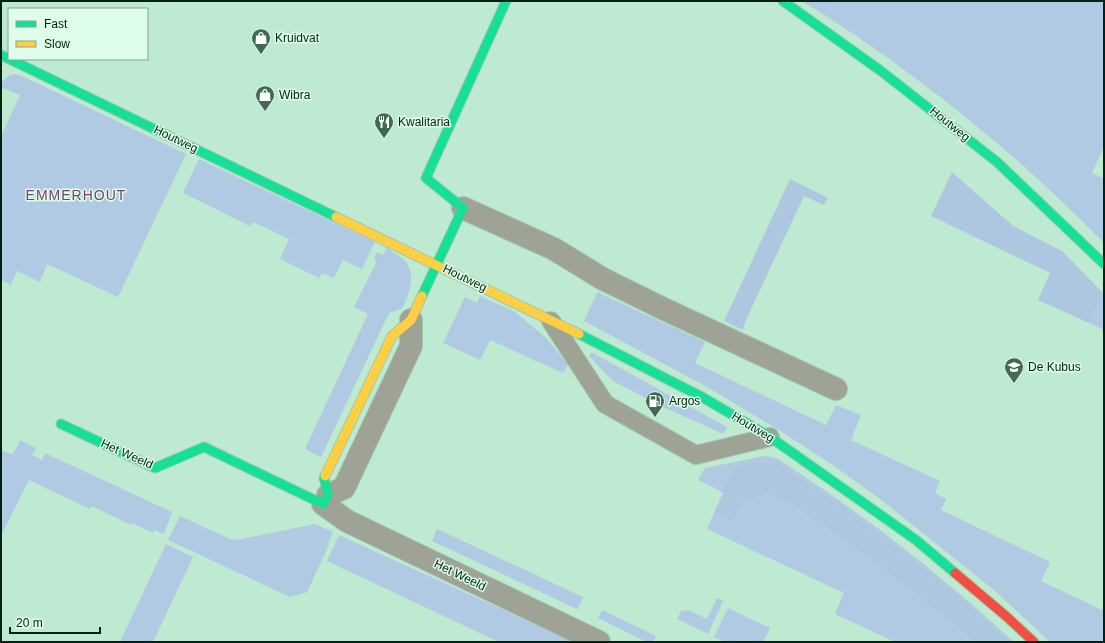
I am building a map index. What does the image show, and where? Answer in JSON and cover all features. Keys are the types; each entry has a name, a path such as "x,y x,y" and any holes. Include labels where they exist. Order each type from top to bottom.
{"street":[{"path":"506,1 426,178 463,208 554,249 603,279 664,309 836,388"},
{"name":"Houtweg","path":"783,1 881,71 997,162 1104,264"},
{"name":"Houtweg","path":"9,60 438,264 551,321 599,343 702,397 770,437 916,540 1008,616 1034,642"},
{"name":"Houtweg","path":"438,264 463,208"},
{"path":"325,500 344,488 411,346 411,320 438,264"},
{"name":"Het Weeld","path":"61,424 155,468 204,447 325,500 347,521 599,642"}],"lane":[{"path":"551,321 605,404 696,456 770,437"}],"shaded area":[{"path":"802,1 1104,1 1104,146 1092,173 1104,179 1104,243 1034,176 960,113 883,55"},
{"path":"14,74 22,76 186,154 118,297 47,264 40,282 17,271 11,285 1,280 1,137 20,95 1,87 1,83 8,76"},
{"path":"199,159 375,242 362,269 343,260 334,278 322,273 319,278 280,259 289,239 253,222 250,226 183,193"},
{"path":"952,172 1013,226 1062,251 1100,290 1102,296 1089,323 1038,300 1050,273 931,216"},
{"path":"790,179 828,198 824,205 804,196 745,322 743,330 724,321"},
{"path":"387,248 405,261 411,272 411,285 407,298 402,309 391,312 388,315 321,457 305,449 368,314 354,307 377,261 374,259 377,252 383,255"},
{"path":"1100,290 1104,294 1104,332 1102,329 1089,323 1102,296"},
{"path":"598,291 601,294 705,342 695,363 826,425 836,405 861,415 851,440 940,481 935,493 946,499 941,510 1050,562 1041,581 1104,611 1104,642 1050,642 994,590 884,502 830,463 709,388 584,321"},
{"path":"480,296 515,312 545,337 568,364 563,373 490,340 480,360 443,343 465,297 477,303"},
{"path":"590,353 593,353 727,428 724,433 721,433 661,406 613,381 589,356"},
{"path":"20,440 36,448 32,455 42,460 45,453 172,512 164,534 154,530 153,533 132,523 131,525 92,506 90,509 29,480 1,536 1,450 13,455"},
{"path":"764,456 778,459 875,526 936,574 1014,642 1012,642 963,599 733,470 720,491 698,480 705,468"},
{"path":"747,463 778,464 842,507 963,599 1012,642 975,642 885,571 824,526 782,499 766,495 742,504 733,523 714,513 723,493 720,491 733,470"},
{"path":"766,495 782,499 824,526 885,571 975,642 895,642 835,614 844,593 707,529 714,513 733,523 742,504"},
{"path":"180,516 230,539 237,540 315,524 333,532 328,544 329,545 307,592 290,597 168,540"},
{"path":"437,529 585,598 583,598 577,609 432,541"},
{"path":"339,535 574,642 499,642 327,561"},
{"path":"166,544 193,557 153,642 120,642"},
{"path":"717,598 723,601 708,634 677,619 681,611 688,610 707,619"},
{"path":"728,608 770,628 763,642 725,642 714,637"},
{"path":"602,610 656,636 653,642 647,642 598,618"}],"traffic: fast":[{"path":"422,296 463,208 426,178 506,1"},
{"path":"783,1 881,71 997,162 1104,264"},
{"path":"1,55 8,58"},
{"path":"11,60 336,217"},
{"path":"579,334 702,397 770,437 916,540 955,573"},
{"path":"61,424 155,468 204,447 323,504 328,495 324,478 325,476"}],"traffic: slow":[{"path":"336,217 579,334"},
{"path":"325,476 392,336 411,320 422,296"}],"traffic: jam":[{"path":"955,573 1034,642"}],"place":[{"name":"Kruidvat","path":"261,55"},
{"name":"Wibra","path":"265,112"},
{"name":"Kwalitaria","path":"384,139"},
{"name":"De Kubus","path":"1014,384"},
{"name":"Argos","path":"655,418"}],"district":[{"name":"EMMERHOUT","path":"76,195"}]}
